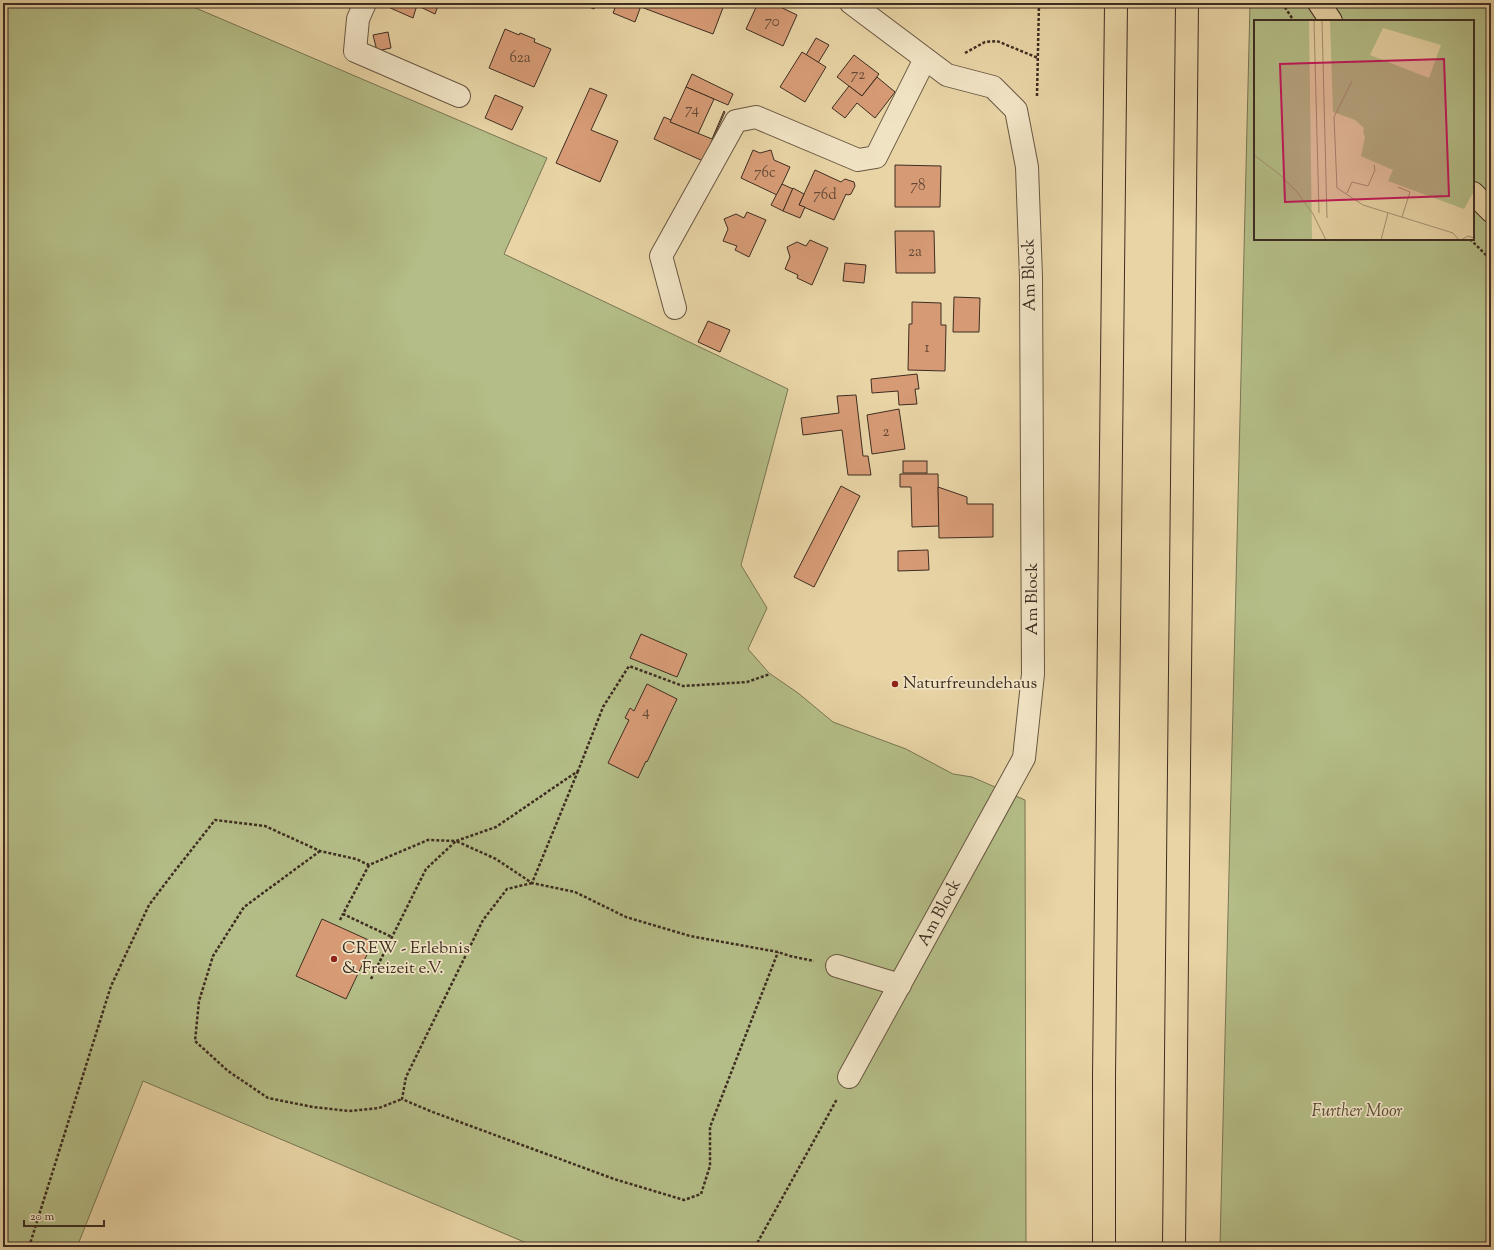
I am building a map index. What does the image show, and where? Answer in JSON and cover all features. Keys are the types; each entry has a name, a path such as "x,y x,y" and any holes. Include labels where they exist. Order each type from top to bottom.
{"main road":[{"path":"1104,1247 1104,1077 1116,3"},
{"path":"1174,1247 1187,3"},
{"path":"1319,3 1330,20"},
{"path":"1474,194 1491,211"}],"street":[{"path":"365,3 358,19 355,50 459,96"},
{"path":"675,308 661,256 736,121 756,117 858,160 876,157 925,59 851,3"},
{"name":"Am Block","path":"849,1077 1024,758 1033,674 1031,277 1027,167 1016,110 993,87 947,75 925,59"},
{"path":"837,966 900,985"}],"path":[{"path":"925,59 942,51 965,53 985,42 997,41 1038,58 1039,3"},
{"path":"1282,3 1293,20"},
{"path":"1471,240 1491,260"},
{"path":"532,883 603,707 629,666 683,686 747,682 770,674"},
{"path":"340,920 369,865 428,840 456,841 496,827 578,771"},
{"path":"29,1247 111,986 150,905 215,820 265,826 320,851 356,859 369,865"},
{"path":"456,841 496,859 532,883 575,892 626,917 690,936 778,952 837,966"},
{"path":"372,979 426,869 456,841"},
{"path":"320,851 244,907 213,956 199,1001 196,1040 228,1071 268,1098 313,1107 349,1111 379,1108 402,1099 430,1111 614,1178 684,1200 701,1194 710,1166 710,1127 778,952"},
{"path":"402,1099 406,1077 483,920 507,889 532,883"},
{"path":"344,914 392,937"},
{"path":"755,1247 849,1077"}],"green space":[{"path":"3,3 184,3 547,158 504,254 788,389 741,565 767,608 748,649 769,673 798,693 833,722 906,749 953,774 972,777 1025,800 1026,1247 536,1247 143,1081 77,1247 3,1247"},
{"name":"Further Moor","path":"1250,3 1491,3 1491,1247 1220,1247"}],"building":[{"path":"379,3 412,3 417,5 413,18"},
{"path":"412,3 439,3 435,14"},
{"path":"579,3 597,3 594,9"},
{"path":"617,3 642,3 635,22 613,13"},
{"path":"642,3 724,3 724,5 713,34 641,7"},
{"path":"758,3 772,3 797,15 783,46 746,29"},
{"path":"505,29 519,35 520,33 535,39 534,42 551,49 534,87 489,68"},
{"path":"388,32 391,48 377,51 373,35"},
{"path":"816,38 829,45 818,63 806,55"},
{"path":"802,52 826,67 805,102 780,87"},
{"path":"854,55 879,74 862,96 837,77"},
{"path":"692,74 733,94 728,105 686,87"},
{"path":"877,77 895,92 875,118 857,103 845,118 832,108 849,86 862,96"},
{"path":"686,87 714,99 698,134 670,122"},
{"path":"590,88 607,95 591,130 618,141 600,182 556,163"},
{"path":"495,95 523,107 512,130 485,118"},
{"path":"724,111 725,112 703,161 654,139 664,117 671,120 670,122 712,139"},
{"path":"753,150 760,153 771,150 774,160 790,167 777,195 741,178"},
{"path":"895,165 941,166 940,207 895,207"},
{"path":"815,170 841,182 845,179 854,182 855,186 851,194 846,194 834,220 799,205"},
{"path":"782,184 793,189 783,211 771,205"},
{"path":"793,188 804,194 799,205 805,207 800,218 783,211"},
{"path":"747,212 766,220 749,257 735,250 737,246 723,241 728,229 724,219 736,214 744,218"},
{"path":"895,231 934,231 935,273 896,273"},
{"path":"810,240 828,248 812,285 797,278 798,275 785,269 790,257 787,247 797,242 806,246"},
{"path":"845,263 866,265 864,283 843,281"},
{"path":"954,297 980,298 979,332 953,332"},
{"path":"912,302 941,303 941,325 946,325 945,371 908,370 909,324 912,324"},
{"path":"708,321 730,330 720,352 698,342"},
{"path":"917,374 919,389 915,389 917,404 899,405 898,391 872,393 871,379"},
{"path":"856,395 863,456 868,456 871,475 848,475 842,430 803,435 801,418 839,413 837,396"},
{"path":"899,409 905,449 872,454 867,415"},
{"path":"903,461 927,461 927,473 903,473"},
{"path":"900,474 938,474 939,526 912,527 911,487 900,487"},
{"path":"841,486 860,496 814,587 794,577"},
{"path":"938,487 967,497 967,504 993,504 993,537 939,538"},
{"path":"928,550 929,570 898,571 898,551"},
{"path":"641,634 687,654 677,677 630,658"},
{"path":"647,684 677,699 638,778 608,763 629,720 625,718 630,708 634,711"},
{"name":"CREW - Erlebnis & Freizeit e.V.","path":"322,919 373,942 346,999 296,976"}],"place":[{"name":"Naturfreundehaus","path":"895,684"},
{"name":"CREW - Erlebnis & Freizeit e.V.","path":"334,959"}]}
